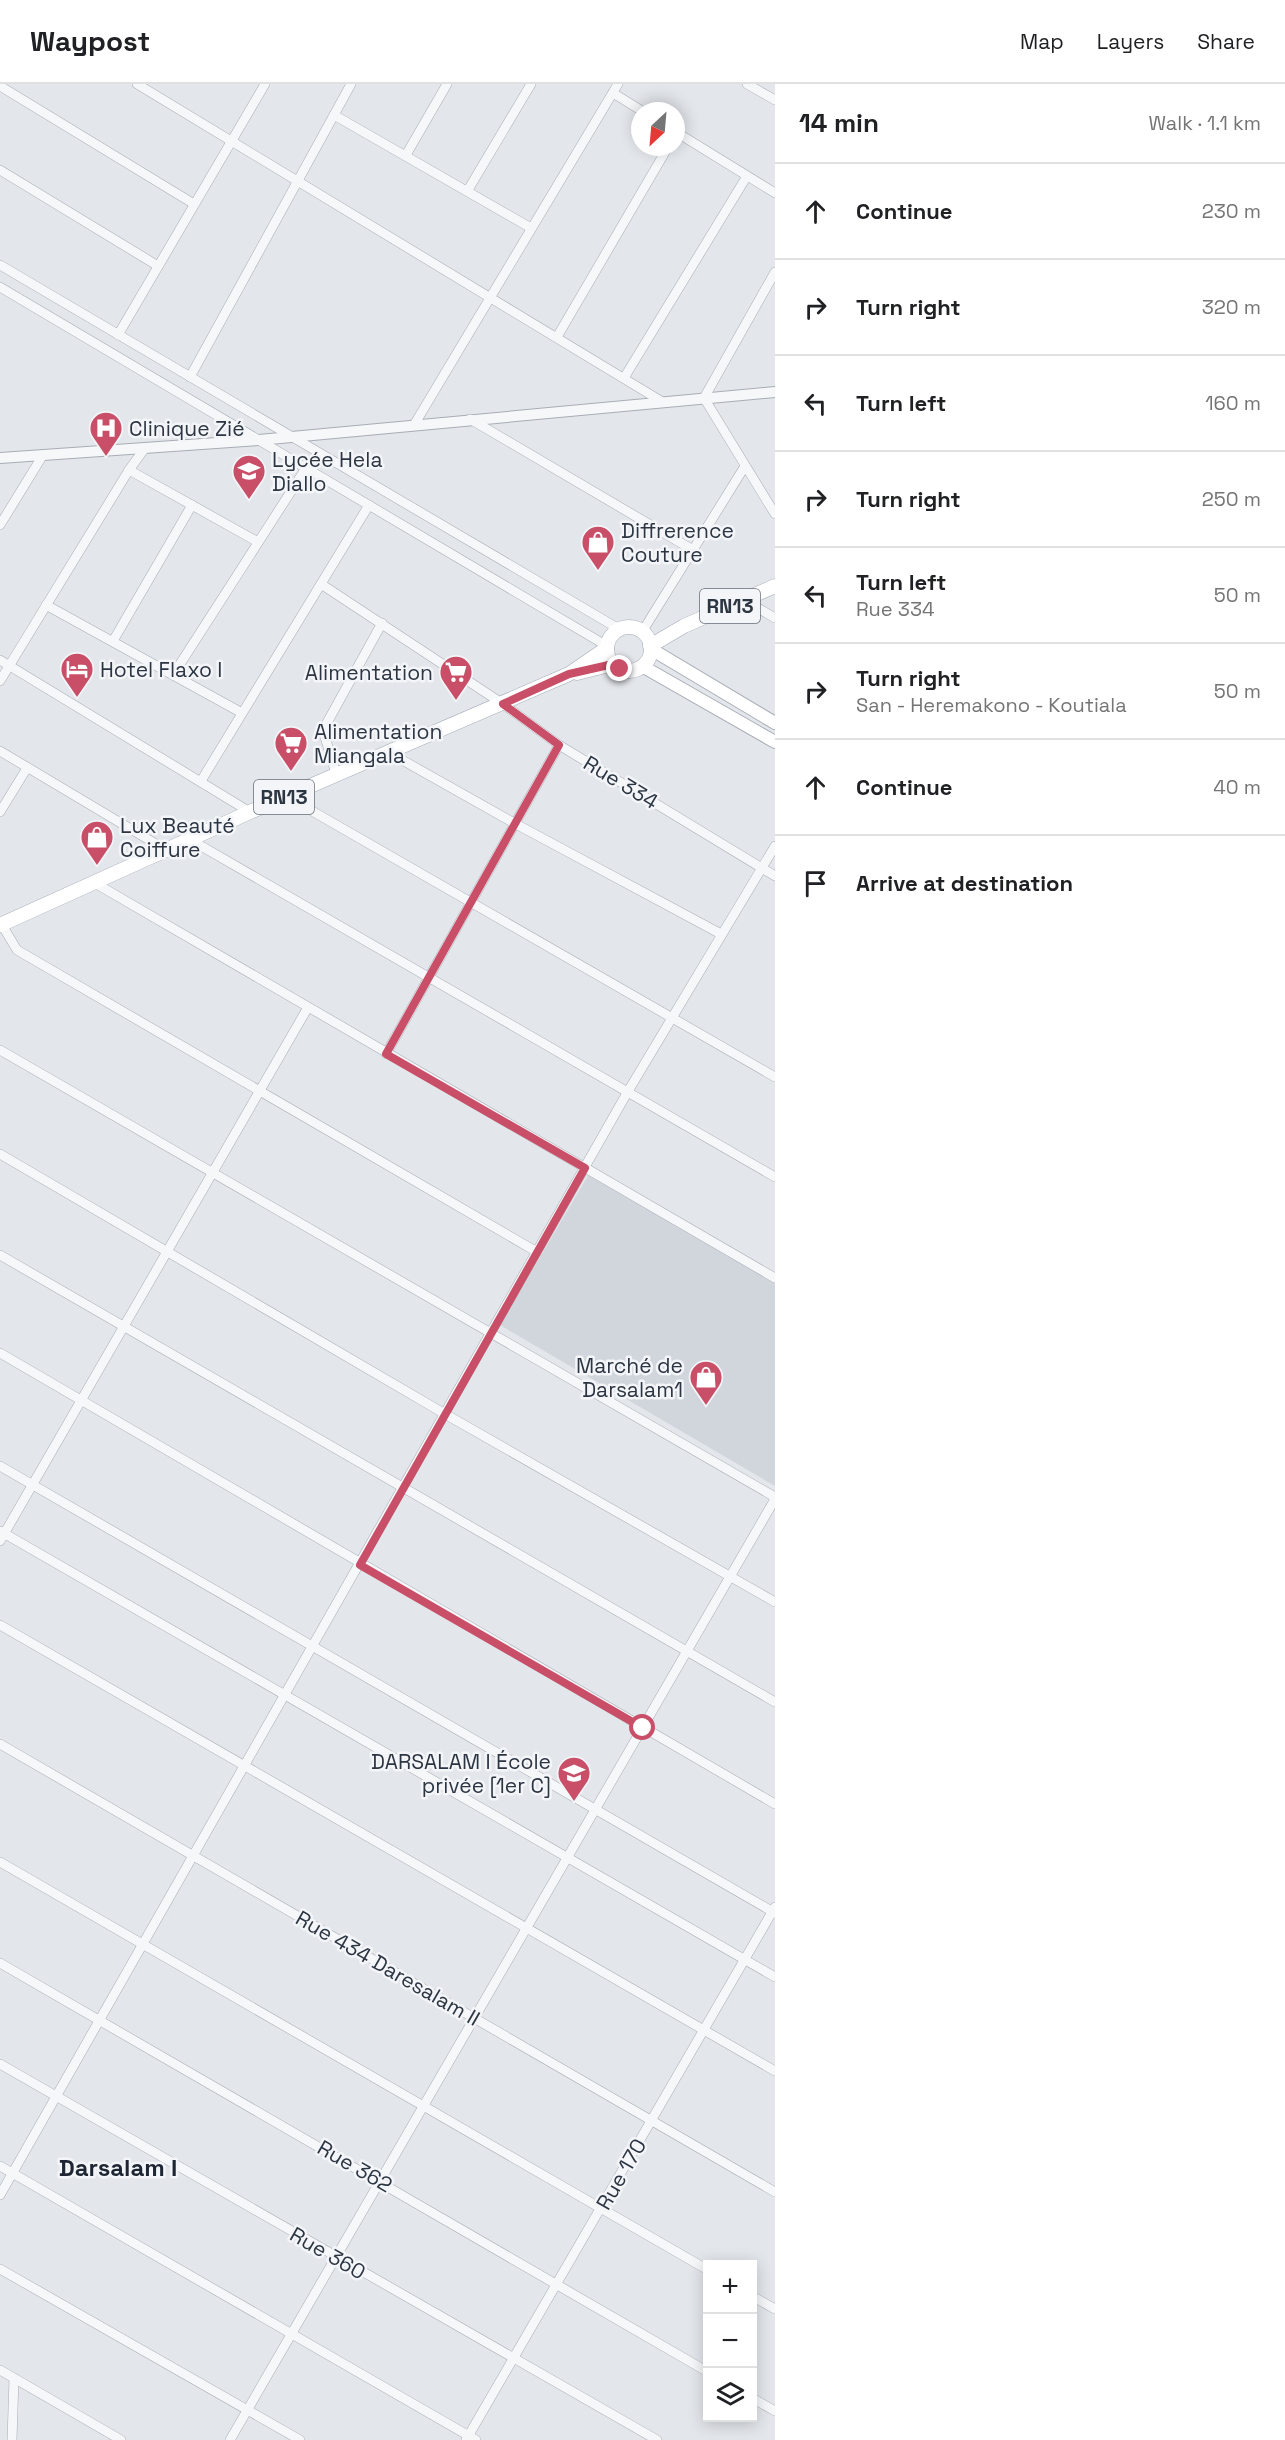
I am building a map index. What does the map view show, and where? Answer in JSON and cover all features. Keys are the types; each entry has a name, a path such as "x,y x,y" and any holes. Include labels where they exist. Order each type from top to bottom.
{"main road":[{"name":"RN13","path":"651,647 684,626 775,586"},
{"name":"RN13","path":"642,632 684,626"},
{"path":"651,647 648,659 642,666 627,671 613,664 607,647 611,636 619,629 631,627 642,632 651,647 775,723"},
{"name":"RN13","path":"1,925 286,796 569,674 607,647"},
{"name":"RN13","path":"569,674 613,664"},
{"path":"642,666 775,742"}],"street":[{"path":"137,84 661,401"},
{"path":"118,334 265,84"},
{"path":"190,377 351,84"},
{"path":"406,155 447,84"},
{"path":"468,190 531,84"},
{"path":"747,84 775,100"},
{"path":"0,86 194,204"},
{"path":"414,425 616,88 632,102"},
{"path":"334,115 531,228"},
{"path":"685,138 775,193"},
{"path":"556,337 663,156"},
{"path":"0,170 158,266"},
{"path":"624,378 747,176"},
{"path":"0,265 619,629"},
{"path":"704,398 775,272"},
{"path":"0,287 607,647"},
{"path":"0,458 259,440 775,392"},
{"path":"704,398 775,514"},
{"path":"470,419 693,550"},
{"path":"0,681 129,470 145,448"},
{"path":"0,525 44,455"},
{"path":"642,632 745,466"},
{"path":"173,675 306,468"},
{"path":"129,470 258,542"},
{"path":"113,641 192,505"},
{"path":"201,782 369,505"},
{"name":"Rue 334","path":"321,584 503,704 559,745 775,876"},
{"path":"744,600 775,618"},
{"path":"46,604 242,713"},
{"path":"336,774 323,730 382,623"},
{"path":"0,660 250,812"},
{"path":"386,1054 559,745"},
{"path":"0,751 166,850"},
{"path":"388,752 514,823 722,934"},
{"path":"0,812 27,768"},
{"path":"286,796 775,1077"},
{"path":"189,839 775,1177"},
{"path":"0,2195 627,1093 775,846"},
{"path":"93,882 307,1009 775,1278"},
{"path":"1,925 17,950 537,1252"},
{"path":"307,1009 2,1535 286,1693 775,1977"},
{"path":"0,1050 775,1498 230,2440"},
{"path":"0,1154 168,1250 445,1414 775,1602"},
{"path":"0,1255 775,1702"},
{"path":"0,1353 360,1565 775,1804"},
{"path":"0,1466 774,1911"},
{"path":"0,1625 775,2071"},
{"name":"Rue 434 Daresalam II","path":"0,1744 775,2192"},
{"path":"0,1862 703,2267"},
{"name":"Rue 170","path":"470,2439 513,2360 774,1911"},
{"name":"Rue 362","path":"0,1963 703,2369"},
{"name":"Rue 360","path":"0,2064 513,2360 657,2440"},
{"path":"0,2166 292,2332 470,2439"},
{"path":"0,2269 300,2440"},
{"path":"757,2298 775,2309"},
{"path":"0,2370 121,2440"},
{"path":"12,2440 14,2378"},
{"path":"757,2400 775,2411"}],"shaded area":[{"name":"Marché de Darsalam1","path":"589,1174 775,1283 775,1486 500,1325"}],"place":[{"name":"Clinique Zié","path":"106,457"},
{"name":"Lycée Hela Diallo","path":"249,500"},
{"name":"Diffrerence Couture","path":"598,571"},
{"name":"Hotel Flaxo I","path":"77,698"},
{"name":"Alimentation","path":"456,701"},
{"name":"Alimentation Miangala","path":"291,772"},
{"name":"Lux Beauté Coiffure","path":"97,866"},
{"name":"Marché de Darsalam1","path":"706,1406"},
{"name":"DARSALAM I École privée [1er C]","path":"574,1802"}],"district":[{"name":"Darsalam I","path":"118,2167"}],"route":[{"path":"620,669 613,664 569,674 503,704 559,745 386,1054 585,1168 360,1565 643,1728"}]}
